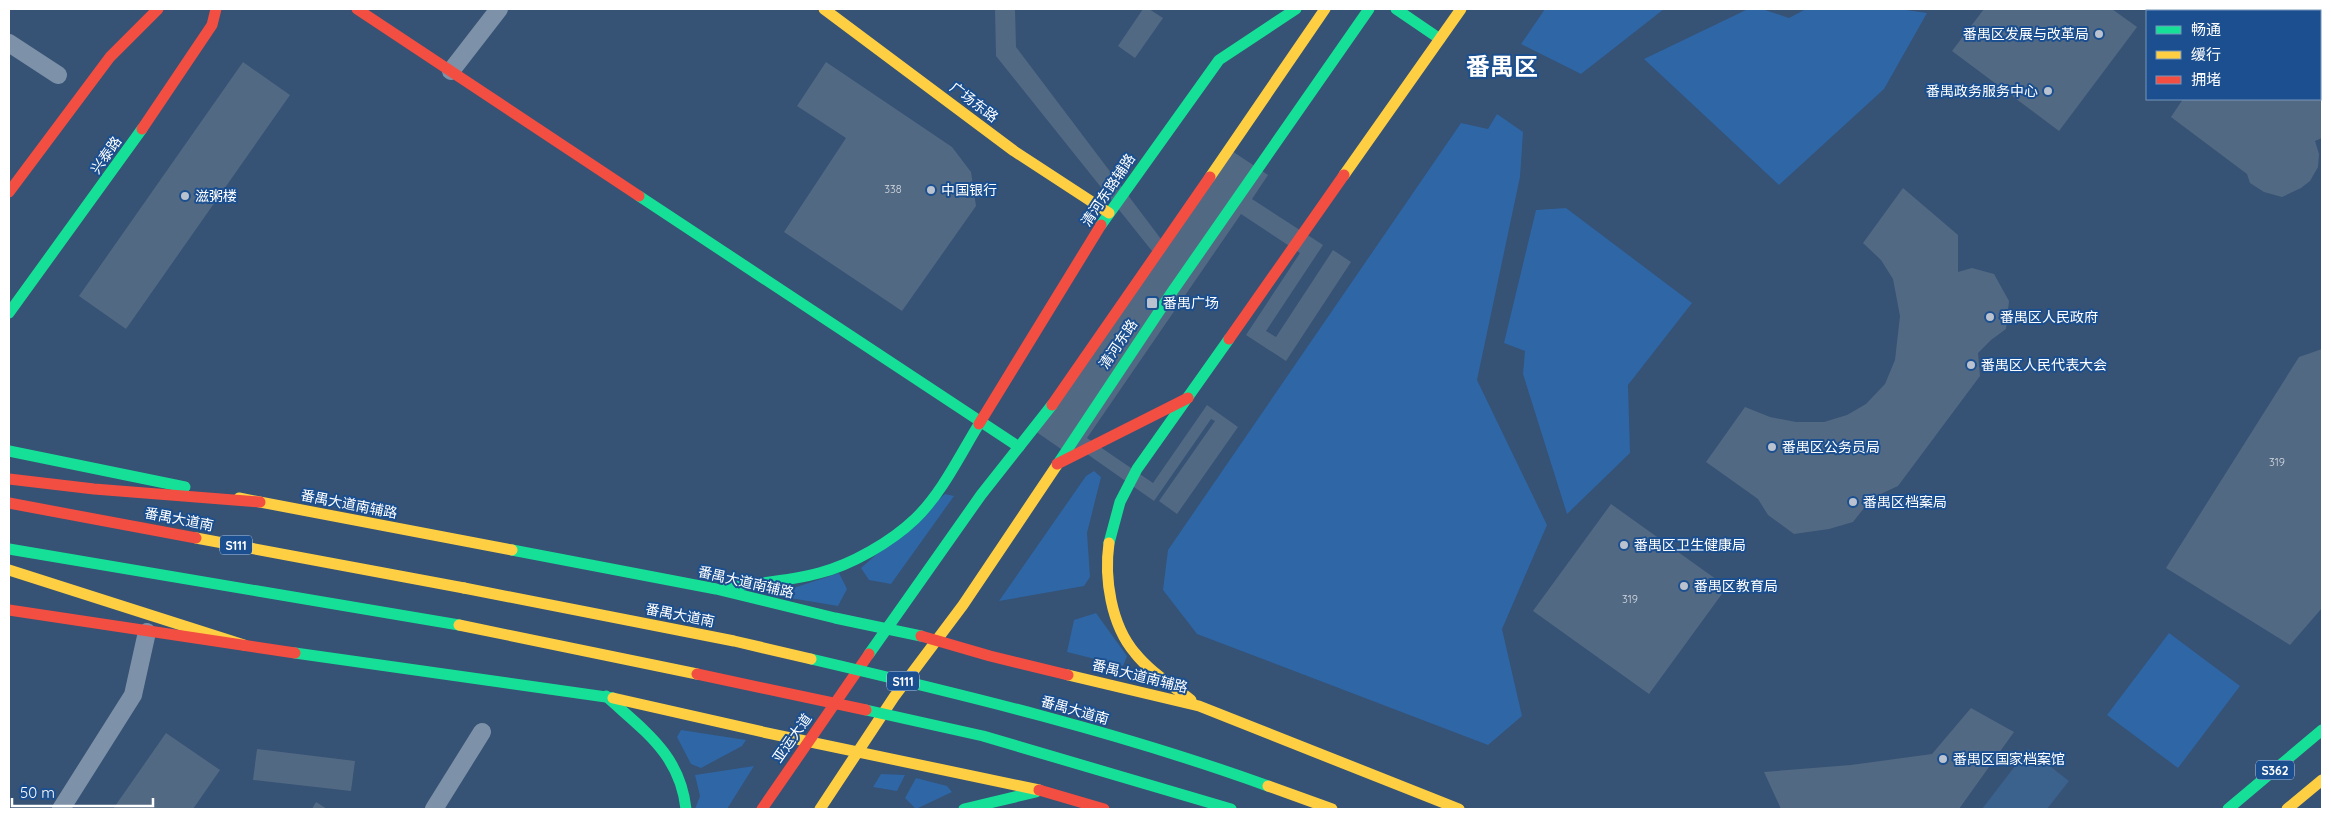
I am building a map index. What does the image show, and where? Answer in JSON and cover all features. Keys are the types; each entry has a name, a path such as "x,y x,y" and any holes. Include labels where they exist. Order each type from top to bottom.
{"main road":[{"path":"9,192 110,57 158,9"},
{"name":"兴泰路","path":"9,313 120,161 212,25 216,9"},
{"path":"357,9 1019,447"},
{"name":"广场东路","path":"824,9 1014,151 1109,213"},
{"name":"清河东路辅路","path":"716,589 817,574 846,565 915,519 936,494 1109,213 1219,60 1296,9"},
{"name":"清河东路","path":"848,686 981,495 1062,392 1325,9"},
{"name":"清河东路","path":"856,752 894,697 963,605 1172,292 1369,9"},
{"path":"1396,9 1440,39"},
{"path":"1199,706 1147,666 1128,644 1117,619 1110,591 1107,566 1108,542 1114,515 1124,492 1138,469 1461,9"},
{"path":"1056,465 1188,398"},
{"name":"番禺大道南辅路","path":"9,450 260,502 716,589 938,640 990,656 1199,706 1459,809"},
{"path":"9,480 260,502"},
{"name":"番禺大道南","path":"9,503 464,588 734,641 990,701 1213,766 1332,809"},
{"path":"9,549 459,625 733,681 983,736 1231,809"},
{"path":"9,570 244,644"},
{"path":"9,610 147,632 244,644 606,696 763,732 809,740 856,752 1040,790 1104,809"},
{"name":"亚运大道","path":"762,809 848,686"},
{"path":"606,696 657,744 671,762 680,777 686,809"},
{"name":"S362","path":"2228,809 2322,730"},
{"path":"820,809 856,752"},
{"name":"S362","path":"2287,809 2322,780"},
{"path":"964,809 1040,790"}],"street":[{"path":"451,71 499,9"},
{"path":"9,43 58,75"},
{"path":"61,809 133,695 147,632"},
{"path":"434,809 482,732"}],"shaded area":[{"path":"1545,9 1664,9 1581,74 1521,44"},
{"path":"1748,9 1762,9 1789,18 1806,9 1899,9 1927,13 1884,89 1779,185 1644,59"},
{"path":"1497,114 1523,132 1520,177 1477,380 1547,525 1502,629 1522,716 1488,745 1197,634 1163,590 1168,550 1461,123 1488,129"},
{"path":"1566,208 1692,303 1628,385 1630,453 1567,514 1523,374 1525,351 1504,343 1536,210"},
{"path":"1094,471 1101,477 1087,533 1090,577 1084,586 999,601 1086,476"},
{"path":"945,494 954,496 891,584 869,580 861,568"},
{"path":"839,573 847,589 838,606 772,595"},
{"path":"1096,613 1127,656 1123,666 1067,652 1074,620"},
{"path":"2169,633 2240,686 2178,768 2107,715"},
{"path":"681,730 746,740 742,746 701,768 691,764 677,737"},
{"path":"2028,749 2069,781 2047,809 1982,809"},
{"path":"754,766 727,809 695,809 700,796 695,775"},
{"path":"881,774 905,775 897,791 873,787"},
{"path":"916,778 947,786 952,792 916,809 905,798"}],"building":[{"name":"番禺广场","path":"995,9 1015,9 1016,47 1164,243 1229,149 1268,175 1252,199 1323,245 1266,331 1276,337 1333,250 1351,262 1286,361 1246,335 1300,253 1241,214 1087,438 1153,483 1207,405 1238,427 1177,514 1159,501 1215,421 1211,419 1154,501 1080,449 1074,458 1035,431 1156,256 996,56"},
{"path":"1143,9 1149,9 1163,18 1135,58 1118,46"},
{"name":"番禺政务服务中心","path":"1984,9 2112,9 2137,27 2059,131 1952,51"},
{"path":"2322,9 2322,138 2315,141 2319,154 2318,167 2310,181 2301,188 2282,197 2264,192 2250,183 2247,174 2171,117 2182,100 2321,100 2321,10 2166,10"},
{"name":"滋粥楼","path":"243,62 290,95 126,329 79,296"},
{"path":"826,62 952,147 971,172 976,206 902,311 784,232 846,138 797,106"},
{"path":"1903,188 1958,235 1958,272 1972,268 1994,274 2009,301 2006,329 1978,353 1980,376 1898,486 1872,498 1853,522 1829,529 1794,534 1768,515 1758,499 1706,462 1745,407 1770,417 1796,422 1824,422 1847,415 1866,404 1885,384 1895,360 1900,316 1893,279 1881,260 1863,243"},
{"path":"2322,349 2322,608 2290,645 2166,568 2299,357"},
{"path":"1611,504 1727,587 1649,694 1533,611"},
{"name":"番禺区国家档案馆","path":"1971,708 2014,732 1959,809 1781,809 1764,772 1851,765 1932,754"},
{"path":"166,733 220,770 193,809 113,809"},
{"path":"257,749 355,761 351,791 253,780"},
{"path":"316,802 327,809 312,809"}],"traffic: fast":[{"path":"1101,225 1219,60 1296,9"},
{"path":"1057,465 1172,292 1369,9"},
{"path":"1396,9 1440,39"},
{"path":"9,313 142,129"},
{"path":"639,196 1019,447"},
{"path":"1109,543 1120,502 1137,469 1229,339"},
{"path":"869,654 981,495 1052,405"},
{"path":"728,587 785,580 819,573 844,564 883,544 915,519 934,498 979,424"},
{"path":"9,451 185,487"},
{"path":"9,549 459,625"},
{"path":"512,550 716,589 835,618 921,636"},
{"path":"295,653 613,698"},
{"path":"811,659 926,686 1099,732 1155,748 1268,786"},
{"path":"606,696 646,733 668,758 676,773 686,809"},
{"path":"866,710 983,736 1231,809"},
{"path":"2228,809 2322,730"},
{"path":"964,809 1036,792"}],"traffic: slow":[{"path":"824,9 1014,151 1109,213"},
{"path":"1210,177 1325,9"},
{"path":"1344,175 1461,9"},
{"path":"820,809 894,697 963,605 1057,465"},
{"path":"239,498 512,550"},
{"path":"196,538 464,588"},
{"path":"1109,543 1109,586 1111,601 1120,629 1141,660 1191,700"},
{"path":"9,570 244,645"},
{"path":"464,588 734,641 811,659"},
{"path":"459,625 697,674"},
{"path":"1068,675 1199,706 1459,809"},
{"path":"613,698 763,732 1039,790"},
{"path":"2287,809 2322,780"},
{"path":"1268,786 1332,809"}],"traffic: jam":[{"path":"9,192 110,57 158,9"},
{"path":"142,129 212,25 216,9"},
{"path":"357,9 639,196"},
{"path":"1229,339 1344,175"},
{"path":"1052,405 1210,177"},
{"path":"979,424 1101,225"},
{"path":"1057,464 1188,398"},
{"path":"9,479 94,489 260,502"},
{"path":"9,503 196,538"},
{"path":"9,610 295,653"},
{"path":"921,636 990,656 1068,675"},
{"path":"762,809 869,654"},
{"path":"697,674 866,710"},
{"path":"1039,790 1104,809"}],"place":[{"name":"番禺区发展与改革局","path":"2099,34"},
{"name":"番禺政务服务中心","path":"2048,91"},
{"name":"中国银行","path":"931,190"},
{"name":"滋粥楼","path":"185,196"},
{"name":"番禺广场","path":"1152,303"},
{"name":"番禺区人民政府","path":"1990,317"},
{"name":"番禺区人民代表大会","path":"1971,365"},
{"name":"番禺区公务员局","path":"1772,447"},
{"name":"番禺区档案局","path":"1853,502"},
{"name":"番禺区卫生健康局","path":"1624,545"},
{"name":"番禺区教育局","path":"1684,586"},
{"name":"番禺区国家档案馆","path":"1943,759"}],"district":[{"name":"番禺区","path":"1502,66"}]}
